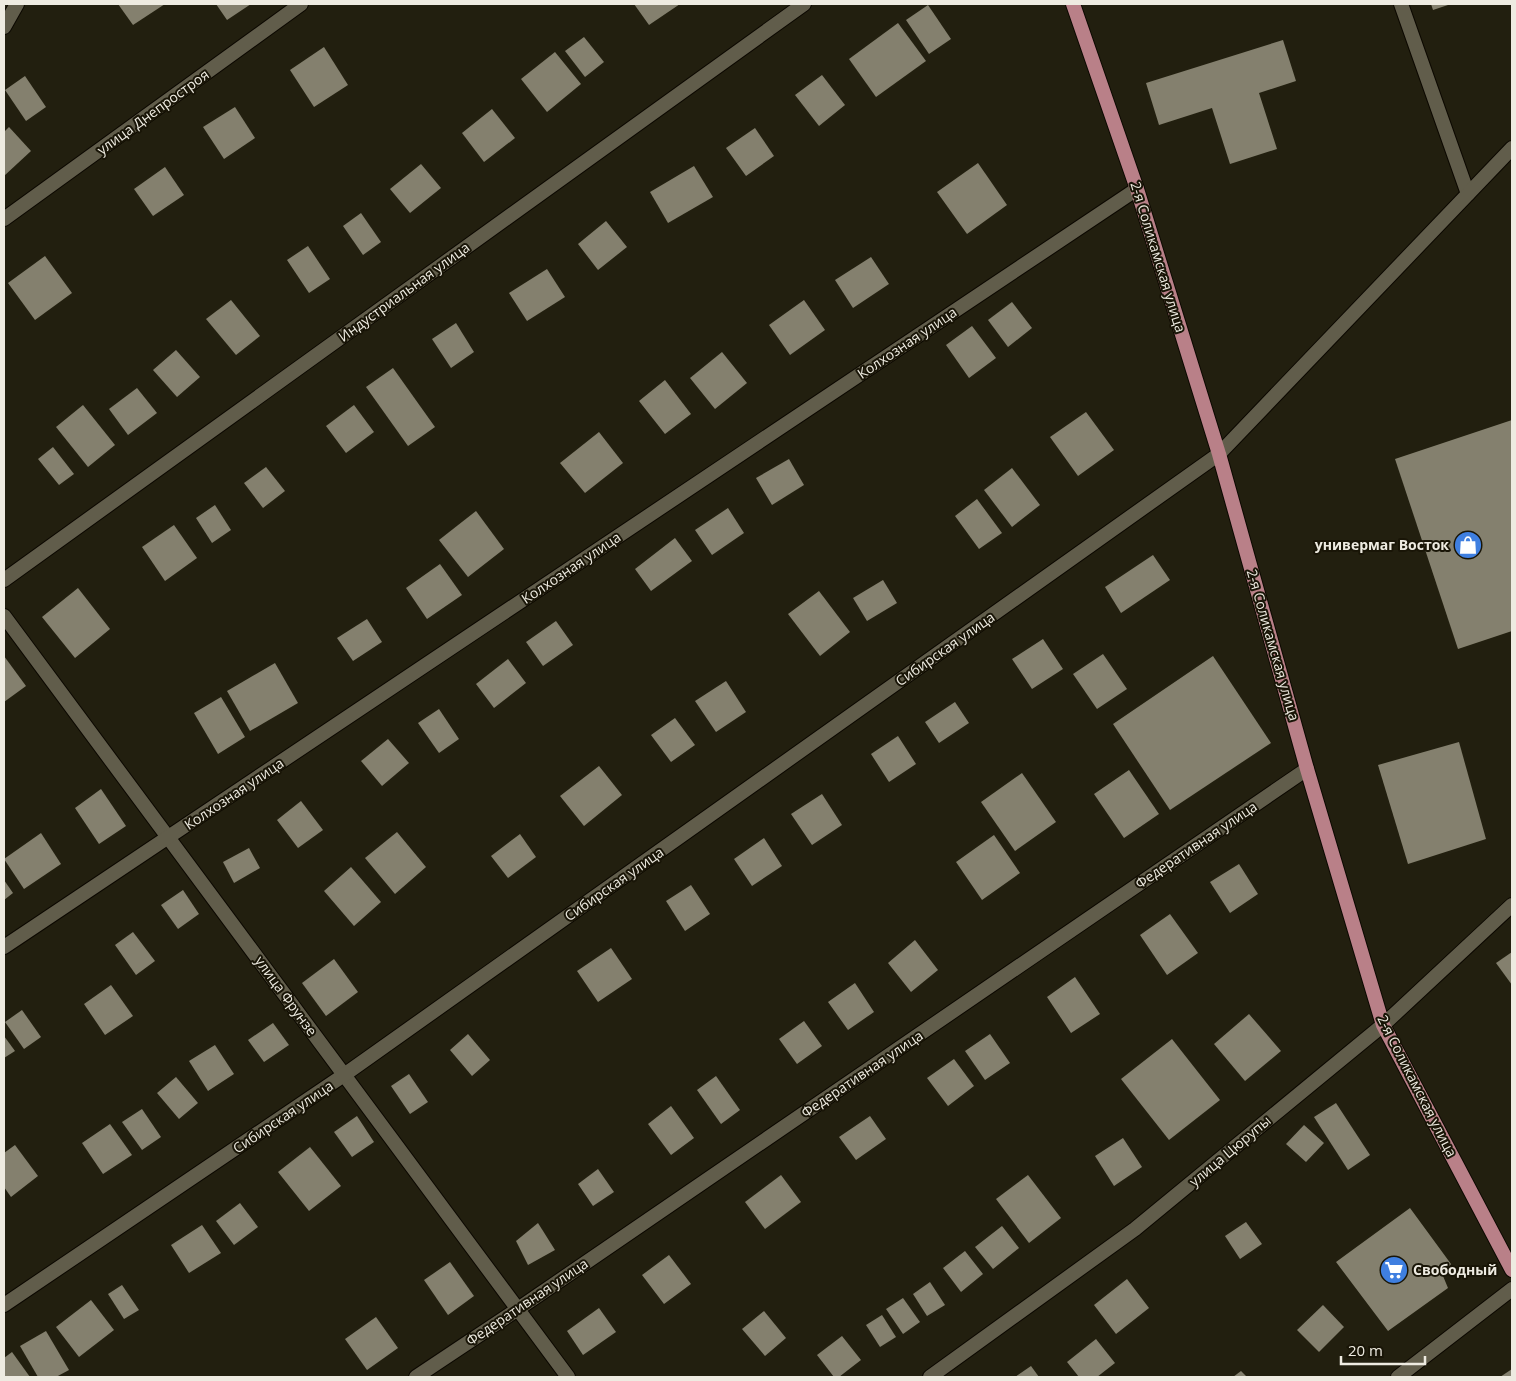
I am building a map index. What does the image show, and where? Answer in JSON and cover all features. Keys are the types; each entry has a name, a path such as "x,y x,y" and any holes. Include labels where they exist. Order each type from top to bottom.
{"main road":[{"name":"2-я Соликамская улица","path":"1074,4 1137,189 1220,454 1307,769 1383,1025 1512,1270"}],"street":[{"path":"4,27 17,4"},
{"name":"улица Днепростроя","path":"4,219 302,4"},
{"name":"Индустриальная улица","path":"4,580 804,4"},
{"path":"1401,4 1468,194"},
{"name":"Сибирская улица","path":"4,1305 344,1075 1220,454 1512,148"},
{"name":"Колхозная улица","path":"4,947 1137,189"},
{"name":"улица Фрунзе","path":"4,616 568,1377"},
{"name":"Федеративная улица","path":"416,1377 1307,769"},
{"name":"улица Цюрупы","path":"930,1377 1135,1229 1383,1025 1512,904"},
{"path":"1398,1377 1512,1289"}],"building":[{"path":"118,4 165,4 133,25"},
{"path":"216,4 251,4 227,20"},
{"path":"634,4 680,4 649,25"},
{"path":"1431,4 1451,4 1433,10"},
{"path":"928,5 951,39 929,54 906,20"},
{"path":"898,23 926,61 876,97 849,59"},
{"path":"584,37 604,62 585,77 565,51"},
{"path":"1283,40 1296,81 1259,93 1277,149 1230,164 1212,108 1159,125 1146,83"},
{"path":"324,47 348,85 314,107 290,70"},
{"path":"555,52 581,84 547,112 521,79"},
{"path":"822,75 845,105 819,126 795,95"},
{"path":"25,76 46,107 26,121 5,90"},
{"path":"235,107 255,138 224,159 203,127"},
{"path":"492,109 515,138 484,162 462,133"},
{"path":"9,127 31,151 4,176 4,132"},
{"path":"755,128 774,156 746,176 726,148"},
{"path":"978,163 1007,205 967,234 937,192"},
{"path":"421,164 441,188 410,213 390,189"},
{"path":"694,166 713,197 668,223 650,192"},
{"path":"165,167 184,195 153,216 134,189"},
{"path":"361,213 381,242 363,255 343,226"},
{"path":"606,221 627,247 598,270 578,244"},
{"path":"308,246 330,279 309,293 287,260"},
{"path":"45,256 72,293 35,320 8,283"},
{"path":"871,257 889,284 853,308 835,280"},
{"path":"547,269 565,297 527,321 509,293"},
{"path":"231,300 260,336 236,355 206,319"},
{"path":"804,300 825,330 790,355 769,325"},
{"path":"1012,302 1032,328 1008,347 988,320"},
{"path":"456,323 474,352 451,368 432,339"},
{"path":"972,326 996,358 969,378 946,345"},
{"path":"176,350 200,377 177,397 153,370"},
{"path":"722,352 747,383 715,409 690,378"},
{"path":"393,368 435,427 408,446 366,387"},
{"path":"665,380 691,414 665,434 639,401"},
{"path":"137,388 157,413 128,435 109,409"},
{"path":"83,405 115,445 88,467 56,427"},
{"path":"354,405 374,432 346,453 326,426"},
{"path":"1086,412 1114,450 1078,476 1050,437"},
{"name":"универмаг Восток","path":"1512,420 1512,631 1458,649 1395,459"},
{"path":"599,432 623,463 585,493 560,463"},
{"path":"53,447 74,474 59,485 38,459"},
{"path":"789,459 804,485 772,505 756,478"},
{"path":"266,467 285,491 263,508 244,483"},
{"path":"1012,468 1040,505 1012,527 984,490"},
{"path":"977,499 1002,533 979,549 955,516"},
{"path":"215,505 231,530 212,543 196,518"},
{"path":"728,508 744,533 712,555 695,530"},
{"path":"476,511 504,549 468,577 439,540"},
{"path":"174,525 197,558 165,581 142,547"},
{"path":"675,538 692,561 651,591 635,569"},
{"path":"1153,555 1170,580 1121,613 1105,587"},
{"path":"440,564 462,595 427,619 406,588"},
{"path":"883,580 897,603 867,621 853,598"},
{"path":"78,588 110,629 75,658 42,617"},
{"path":"819,591 850,632 820,656 788,614"},
{"path":"367,619 382,642 353,661 337,638"},
{"path":"556,621 573,645 543,666 526,642"},
{"path":"1043,639 1063,669 1032,689 1012,659"},
{"path":"1103,654 1127,689 1097,709 1073,674"},
{"path":"4,656 26,686 4,702"},
{"path":"1213,656 1271,743 1170,810 1113,724"},
{"path":"508,659 526,683 494,708 476,684"},
{"path":"275,663 298,703 250,731 227,691"},
{"path":"726,681 746,712 716,732 695,701"},
{"path":"221,697 245,737 218,754 194,713"},
{"path":"955,702 969,723 939,743 925,722"},
{"path":"439,709 459,739 439,753 418,723"},
{"path":"675,718 695,745 671,762 651,735"},
{"path":"898,736 916,764 889,782 871,754"},
{"path":"388,739 409,763 382,786 361,761"},
{"path":"1459,742 1486,839 1408,864 1378,765"},
{"path":"599,766 622,795 584,826 560,796"},
{"path":"1129,770 1159,814 1124,838 1094,794"},
{"path":"1022,773 1056,822 1015,851 981,802"},
{"path":"101,789 126,826 99,844 75,808"},
{"path":"822,794 842,825 812,845 791,814"},
{"path":"301,801 323,830 298,848 277,820"},
{"path":"397,832 426,867 395,894 365,858"},
{"path":"41,833 61,864 24,889 4,859"},
{"path":"520,834 536,857 508,878 491,856"},
{"path":"994,835 1020,873 982,900 956,862"},
{"path":"764,838 782,866 752,886 734,859"},
{"path":"249,848 260,868 234,883 223,862"},
{"path":"1239,864 1258,894 1230,913 1210,882"},
{"path":"351,867 381,902 354,926 324,891"},
{"path":"4,880 13,893 4,900"},
{"path":"691,885 710,914 685,931 666,901"},
{"path":"183,890 199,914 178,929 161,905"},
{"path":"1170,914 1198,953 1167,975 1140,935"},
{"path":"133,932 155,961 136,975 115,945"},
{"path":"915,940 938,970 911,992 888,963"},
{"path":"611,948 632,979 598,1002 577,971"},
{"path":"1512,952 1512,985 1496,963"},
{"path":"334,959 358,992 326,1016 302,983"},
{"path":"1075,977 1100,1014 1071,1033 1047,997"},
{"path":"855,983 874,1012 848,1030 828,1002"},
{"path":"111,985 133,1016 105,1035 84,1004"},
{"path":"22,1010 41,1037 24,1049 5,1022"},
{"path":"1249,1014 1281,1051 1245,1081 1214,1044"},
{"path":"804,1021 822,1046 797,1064 779,1039"},
{"path":"273,1023 289,1045 264,1062 248,1040"},
{"path":"468,1034 490,1060 472,1076 450,1050"},
{"path":"990,1034 1010,1063 985,1080 965,1051"},
{"path":"4,1036 15,1051 4,1058"},
{"path":"1172,1039 1220,1100 1169,1140 1121,1079"},
{"path":"215,1045 234,1074 208,1091 189,1061"},
{"path":"954,1059 974,1086 948,1106 927,1078"},
{"path":"409,1074 428,1102 410,1114 391,1086"},
{"path":"716,1076 740,1110 721,1124 697,1090"},
{"path":"176,1077 198,1103 179,1119 157,1093"},
{"path":"1336,1103 1370,1155 1348,1170 1314,1117"},
{"path":"671,1106 694,1138 671,1155 648,1124"},
{"path":"142,1109 161,1137 142,1150 122,1122"},
{"path":"357,1116 374,1142 352,1157 334,1132"},
{"path":"870,1116 886,1139 856,1160 839,1137"},
{"path":"110,1124 132,1155 103,1174 82,1143"},
{"path":"1304,1125 1324,1143 1306,1162 1286,1144"},
{"path":"1123,1138 1142,1167 1114,1186 1095,1156"},
{"path":"15,1145 38,1176 11,1197 4,1187 4,1153"},
{"path":"310,1147 341,1186 309,1211 278,1172"},
{"path":"598,1169 614,1192 593,1206 578,1184"},
{"path":"781,1175 801,1202 765,1229 745,1202"},
{"path":"1028,1175 1061,1218 1029,1243 996,1199"},
{"path":"240,1203 258,1227 234,1245 216,1221"},
{"name":"Свободный","path":"1410,1208 1451,1264 1443,1276 1448,1288 1388,1331 1336,1262"},
{"path":"1246,1222 1262,1244 1240,1259 1225,1236"},
{"path":"538,1223 555,1250 528,1265 516,1241"},
{"path":"202,1225 221,1253 189,1273 171,1245"},
{"path":"1002,1226 1019,1248 993,1269 975,1247"},
{"path":"965,1251 983,1274 961,1292 943,1268"},
{"path":"669,1255 691,1284 664,1304 642,1275"},
{"path":"450,1262 474,1296 448,1315 424,1280"},
{"path":"1127,1279 1149,1308 1116,1334 1094,1305"},
{"path":"930,1282 945,1305 927,1316 913,1294"},
{"path":"122,1285 139,1310 124,1319 108,1294"},
{"path":"903,1298 920,1322 903,1334 886,1309"},
{"path":"91,1300 114,1330 79,1357 56,1327"},
{"path":"1323,1305 1344,1327 1319,1352 1297,1330"},
{"path":"599,1308 616,1332 583,1355 567,1331"},
{"path":"764,1311 786,1338 765,1356 742,1329"},
{"path":"882,1315 896,1337 880,1347 866,1325"},
{"path":"376,1317 398,1348 367,1370 345,1339"},
{"path":"46,1331 69,1370 56,1377 38,1377 20,1346"},
{"path":"842,1336 861,1360 839,1377 834,1377 817,1355"},
{"path":"1096,1339 1115,1363 1097,1377 1079,1377 1067,1362"},
{"path":"12,1352 30,1377 4,1377 4,1358"},
{"path":"1031,1366 1039,1377 1015,1377"},
{"path":"1512,1369 1512,1377 1500,1377"},
{"path":"1241,1371 1247,1377 1233,1377"}],"place":[{"name":"универмаг Восток","path":"1468,545"},
{"name":"Свободный","path":"1394,1270"}]}
